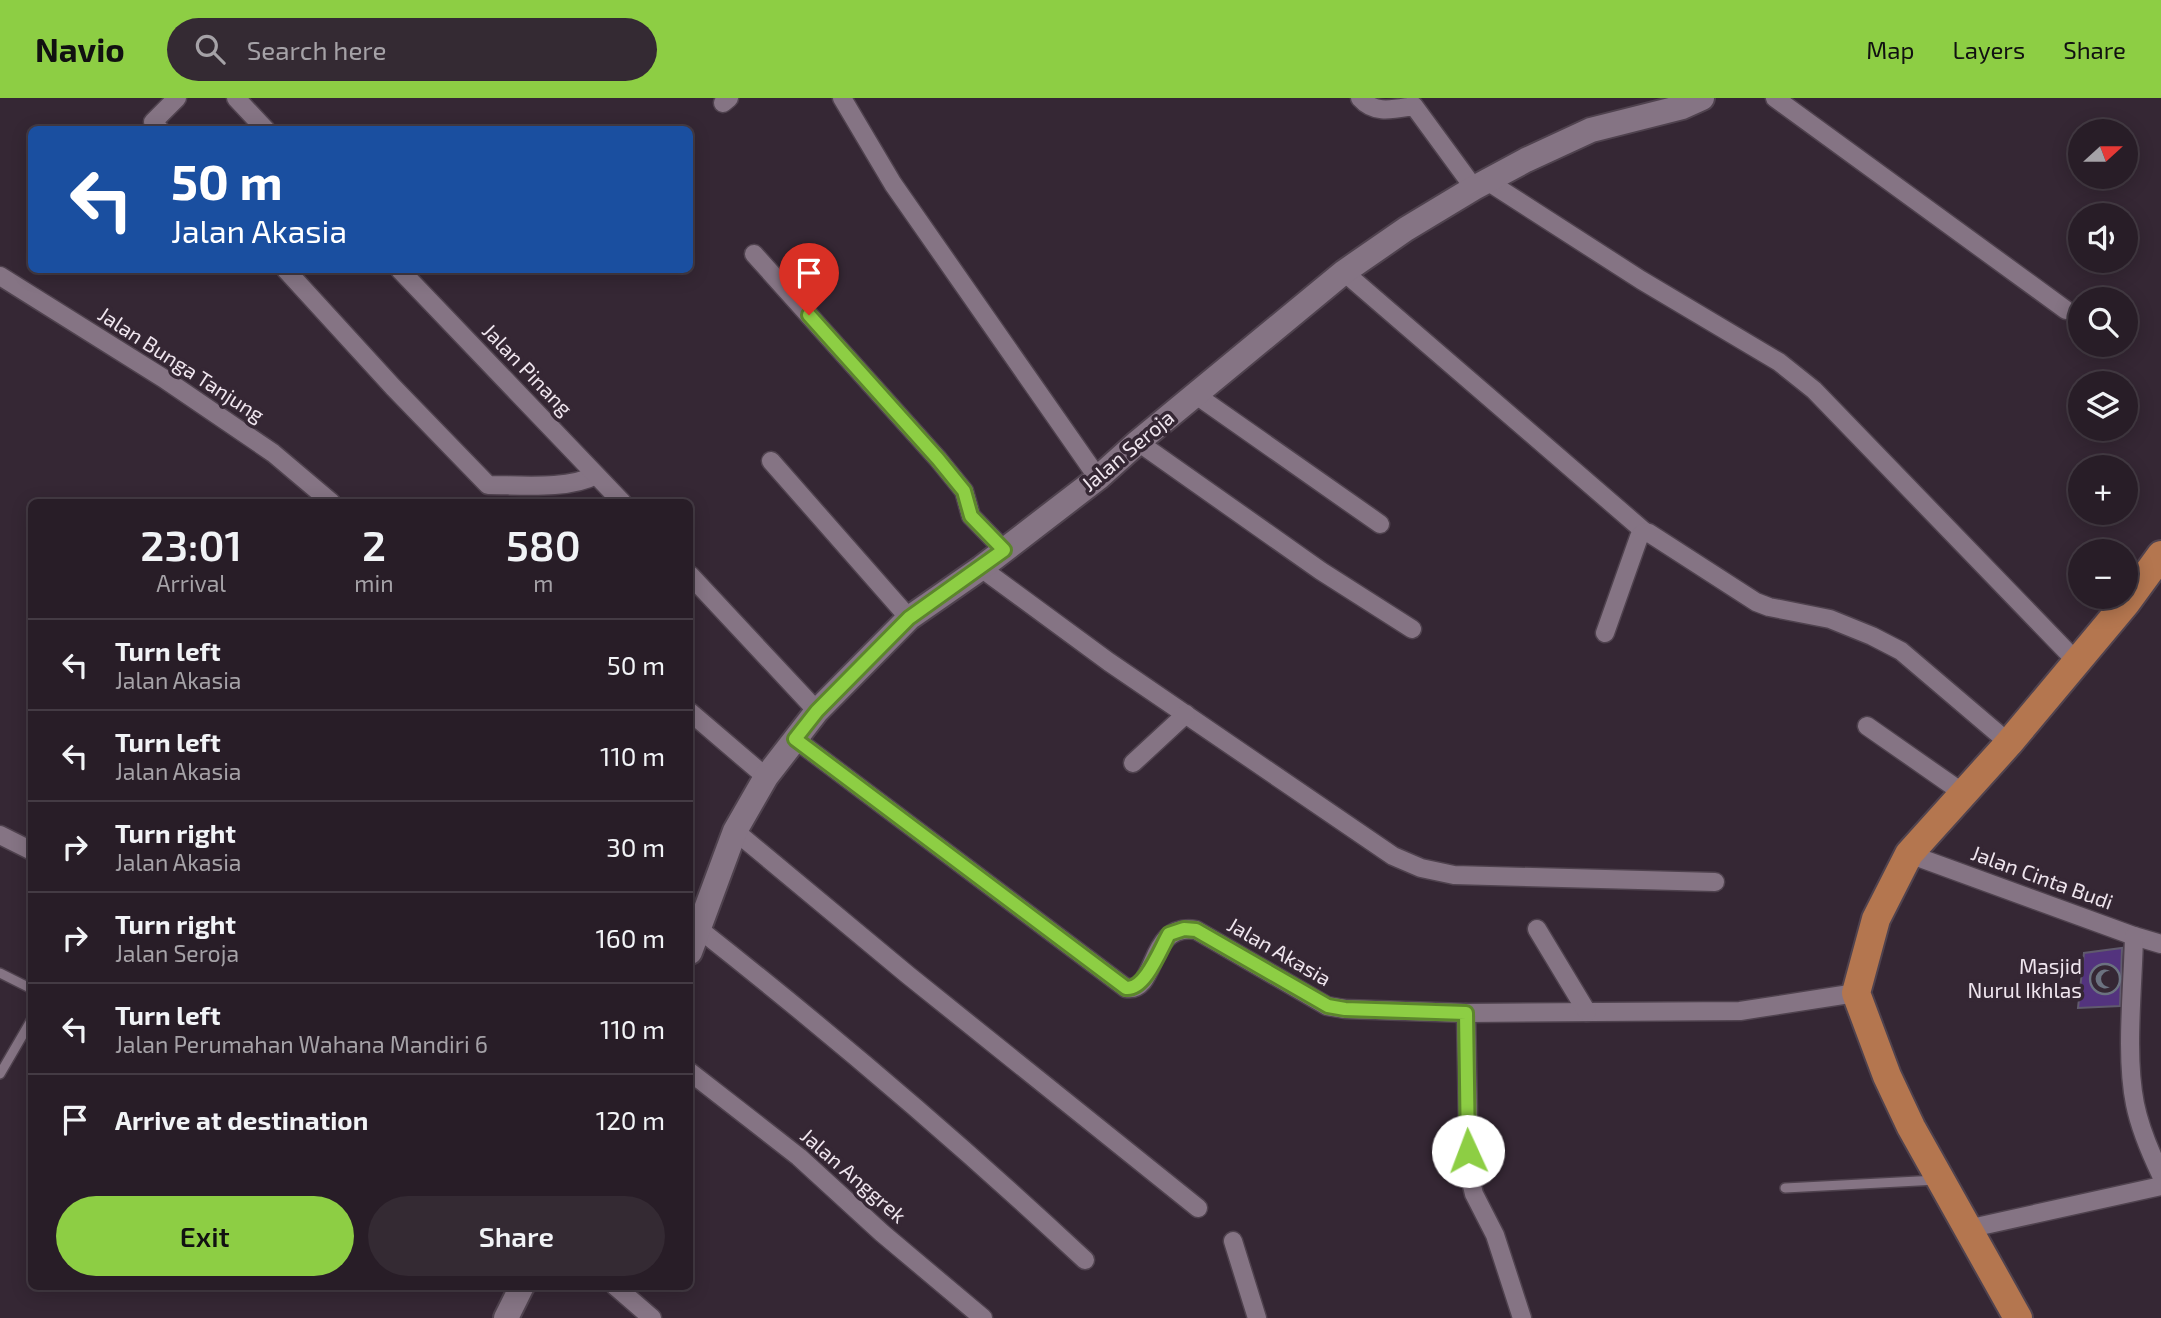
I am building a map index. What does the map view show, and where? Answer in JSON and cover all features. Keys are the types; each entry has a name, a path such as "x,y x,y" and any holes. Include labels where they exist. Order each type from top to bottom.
{"main road":[{"path":"2018,1318 1938,1180 1887,1076 1856,993 1875,919 1909,853 2009,743 2126,603 2161,555"}],"street":[{"path":"156,126 153,122 177,98"},
{"path":"236,98 262,126"},
{"path":"842,98 893,184 1098,478"},
{"path":"1360,98 1366,104 1381,110 1418,102 1481,185 1779,362 1814,390 2077,662"},
{"name":"Jalan Seroja","path":"693,944 735,831 766,777 817,711 909,618 981,568 1098,478 1344,272 1406,229 1526,160 1591,130 1682,107 1702,98"},
{"path":"1775,98 2066,310"},
{"path":"754,254 938,459 964,491 971,516 1004,550"},
{"path":"1344,272 1645,532 1693,559 1756,602 1829,619 1901,651 2009,743"},
{"path":"289,273 393,387 488,485 527,486 582,482 596,475"},
{"name":"Jalan Pinang","path":"403,273 619,499"},
{"name":"Jalan Bunga Tanjung","path":"0,276 163,378 273,453 327,499"},
{"path":"1196,395 1380,524"},
{"path":"1138,442 1321,571 1412,629"},
{"path":"771,461 909,618"},
{"path":"1605,633 1639,537 1645,532"},
{"path":"981,568 1109,662 1393,856 1422,868 1454,874 1715,882"},
{"path":"693,578 817,711"},
{"path":"1133,763 1186,714"},
{"path":"693,715 766,777"},
{"path":"1867,726 1963,793"},
{"name":"Jalan Akasia","path":"795,739 1126,988 1131,989 1141,984 1169,934 1184,929 1196,930 1328,1006 1345,1009 1466,1013 1740,1011 1856,993"},
{"path":"735,831 908,975 1198,1208"},
{"path":"0,835 28,849"},
{"name":"Jalan Cinta Budi","path":"1909,853 2161,944"},
{"path":"699,929 796,1005 1085,1260"},
{"path":"1537,929 1587,1012"},
{"path":"2134,936 2131,1052 2134,1101 2147,1144 2161,1175"},
{"path":"1466,1013 1469,1173 1474,1194 1494,1235 1522,1318"},
{"name":"Jalan Anggrek","path":"693,1074 799,1157 882,1233 982,1318"},
{"path":"1967,1229 2161,1186"},
{"path":"1233,1241 1257,1318"},
{"path":"506,1318 520,1290"},
{"path":"620,1290 652,1318"}],"lane":[{"path":"0,973 28,987"},
{"path":"0,1074 28,1026"},
{"path":"1785,1188 1938,1180"}],"building":[{"name":"Masjid Nurul Ikhlas","path":"2122,948 2120,1006 2078,1008 2084,953"}],"place":[{"name":"Masjid Nurul Ikhlas","path":"2105,979"}],"route":[{"path":"809,315 938,459 964,491 971,516 1004,550 909,618 817,711 795,739 1126,988 1131,989 1141,984 1169,934 1184,929 1196,930 1328,1006 1345,1009 1466,1013 1468,1151"}]}
